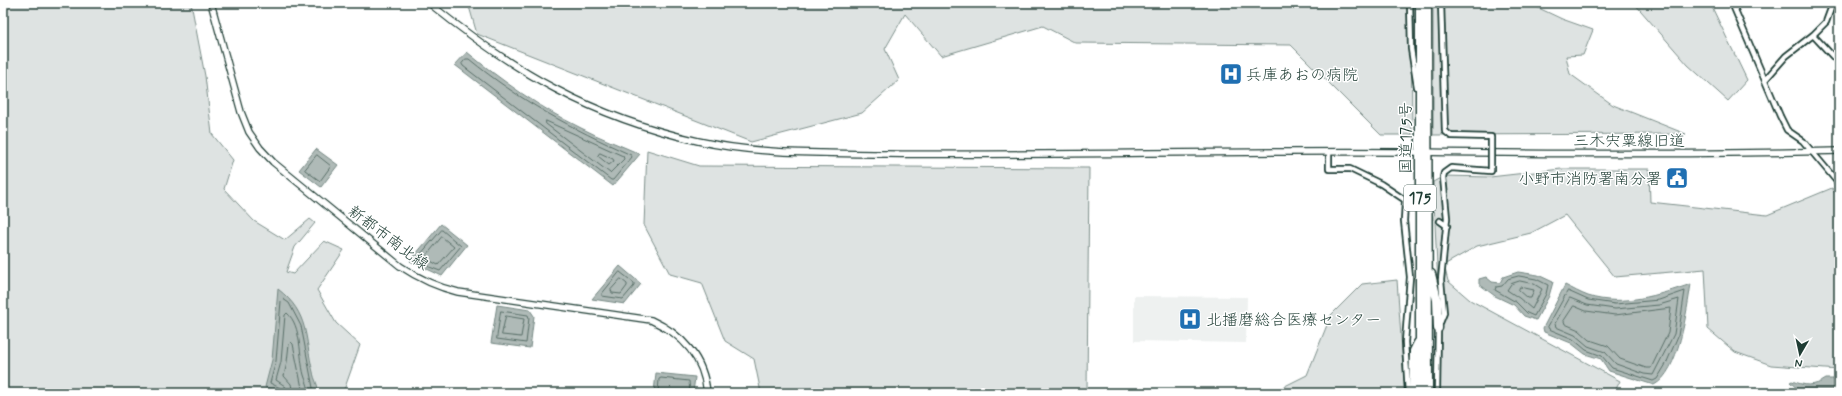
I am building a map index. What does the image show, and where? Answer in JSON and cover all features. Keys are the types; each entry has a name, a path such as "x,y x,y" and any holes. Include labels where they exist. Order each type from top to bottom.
{"highway":[{"name":"国道175号","path":"1420,3 1418,152 1421,247 1420,393"},
{"name":"国道175号","path":"1427,3 1428,393"},
{"path":"1428,261 1437,300 1438,328"},
{"path":"1413,393 1414,351 1420,339"}],"street":[{"name":"新都市南北線","path":"211,3 241,112 249,132 260,148 273,162 400,266 417,278 438,287 458,292 651,320 666,327 680,338 690,349 703,372 707,393"},
{"name":"三木宍粟線旧道","path":"430,3 460,28 523,72 582,103 651,129 703,142 729,146 803,153 966,154 1839,150"},
{"path":"1410,3 1411,49 1419,101"},
{"path":"1436,393 1438,328 1444,313 1441,280 1446,226 1444,173 1451,168 1491,171 1491,137 1451,136 1445,131 1441,3"},
{"path":"1732,3 1787,130 1803,141 1839,184"},
{"path":"1765,80 1786,56 1813,36 1826,22 1833,3"},
{"path":"1813,36 1839,63"},
{"path":"1329,152 1329,168 1350,169 1380,184 1411,204"},
{"path":"1405,201 1404,221 1410,277 1405,342 1408,393"},
{"path":"1440,221 1446,226"}],"shaded area":[{"path":"3,3 191,3 205,76 212,134 233,160 224,189 254,221 285,240 310,219 315,223 295,247 286,272 293,274 324,241 344,250 317,290 336,323 360,345 343,393 3,393"},
{"path":"468,3 1411,3 1412,135 1381,135 1291,45 1076,43 1043,26 941,56 905,14 885,49 899,80 862,113 751,142 477,34"},
{"path":"1433,3 1528,3 1562,19 1593,30 1583,55 1566,56 1570,74 1613,105 1686,134 1433,135"},
{"path":"1634,3 1710,3 1747,80 1728,101 1688,65"},
{"path":"647,150 699,166 1089,168 1087,393 761,393 754,359 725,341 702,283 670,274 644,225"},
{"path":"1561,169 1649,169 1650,202 1767,215 1832,188 1839,200 1839,370 1771,365 1735,352 1708,329 1705,269 1615,277 1565,215 1531,233 1477,246 1444,265 1448,281 1470,300 1620,381 1614,393 1439,393 1439,308 1433,182 1444,176 1490,177"},
{"path":"1397,280 1405,393 1271,393 1307,375 1331,315 1362,284"},
{"name":"北播磨総合医療センター","path":"1134,296 1247,297 1246,343 1134,341"}],"water":[{"path":"467,52 508,84 551,112 588,132 640,154 613,186 455,65"},
{"path":"316,149 338,165 321,187 299,170"},
{"path":"441,224 467,245 442,276 410,261"},
{"path":"620,266 641,284 625,304 592,299"},
{"path":"1518,272 1538,275 1553,282 1549,296 1536,320 1524,316 1514,305 1495,296 1479,284 1479,279 1486,277 1492,282 1500,283 1503,277"},
{"path":"1691,284 1684,324 1676,354 1670,368 1663,378 1654,385 1609,371 1601,359 1585,354 1571,343 1544,332 1543,328 1565,285 1588,296 1601,299 1627,300 1653,296"},
{"path":"278,289 288,298 301,317 318,387 318,393 284,393 265,387 272,360"},
{"path":"497,305 530,310 534,316 530,348 491,343"},
{"path":"656,373 695,377 693,393 654,393"},
{"path":"1826,379 1839,379 1839,393 1802,393 1790,382 1792,381 1809,385 1822,382"}],"tunnel":[{"path":"1427,214 1440,221"}],"place":[{"name":"兵庫あおの病院","path":"1231,74"},
{"name":"小野市消防署南分署","path":"1677,178"},
{"name":"北播磨総合医療センター","path":"1190,319"}]}
